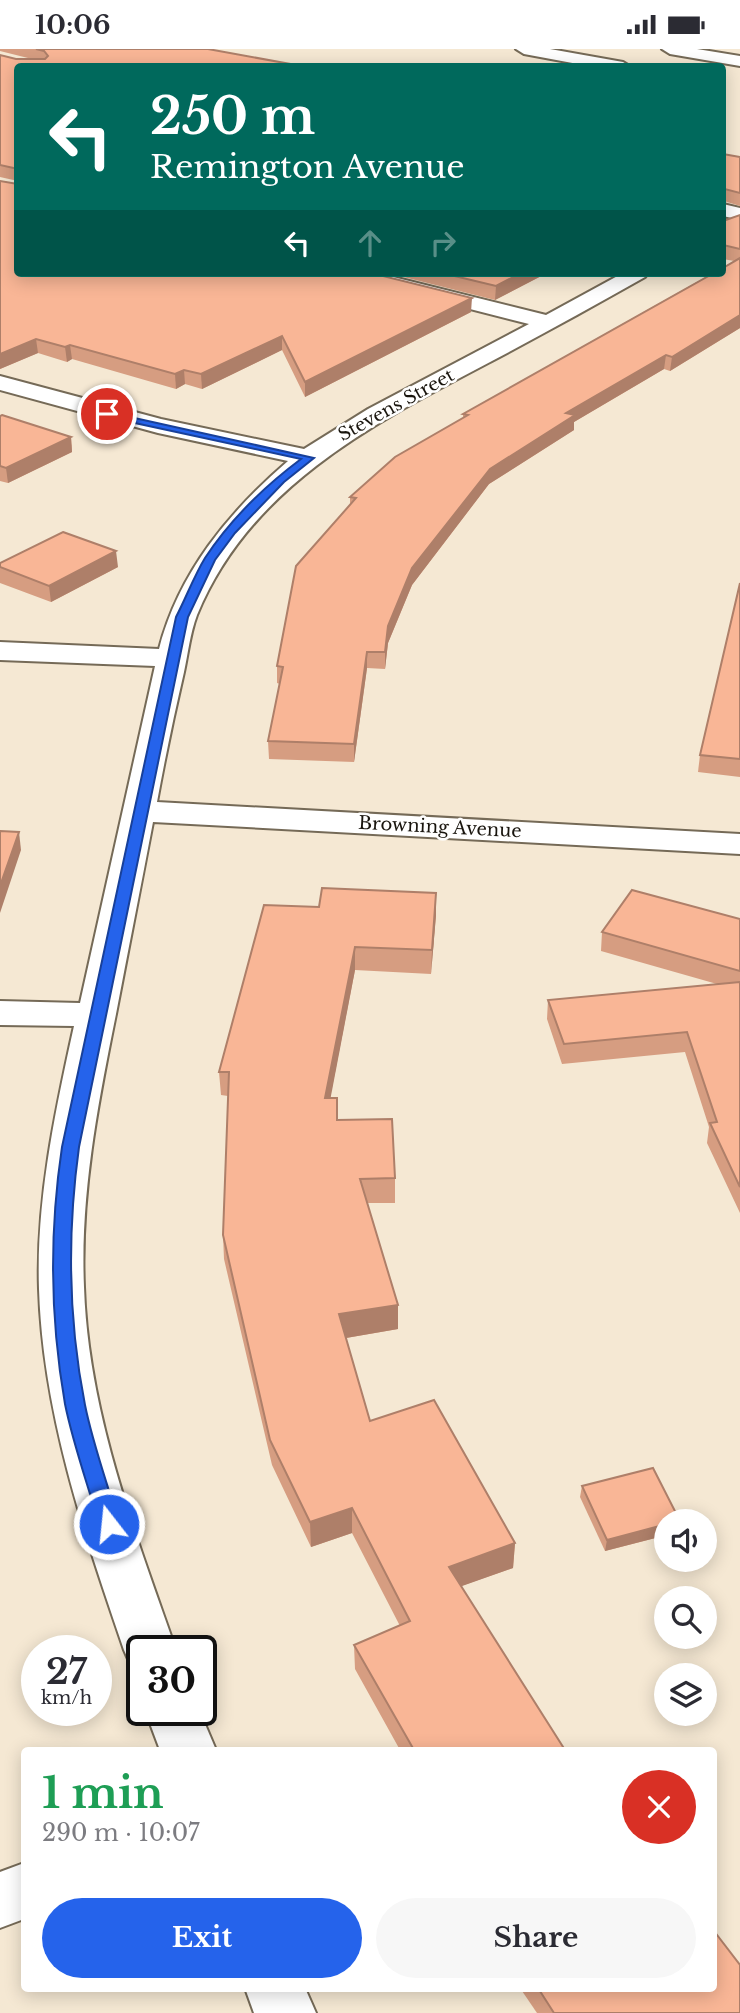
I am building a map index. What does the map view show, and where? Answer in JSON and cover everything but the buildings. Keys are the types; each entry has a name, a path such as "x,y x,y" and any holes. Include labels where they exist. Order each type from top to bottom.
{"main road":[{"path":"524,49 601,63"},
{"path":"670,49 740,61"},
{"path":"368,277 549,322"},
{"name":"Stevens Street","path":"145,1635 124,1574 76,1407 65,1337 60,1269 62,1202 97,1015 182,617 210,560 253,505 309,458 371,416 631,277"},
{"path":"0,383 145,423 309,458"},
{"path":"0,651 172,658"},
{"name":"Browning Avenue","path":"139,811 740,844"},
{"path":"0,1013 97,1015"},
{"path":"178,1726 187,1747"},
{"path":"0,1900 21,1892"},
{"path":"277,1992 285,2013"}],"route":[{"path":"107,414 309,458 281,479 231,530 210,560 182,617 71,1147 62,1202 60,1269 65,1337 76,1407 109,1524"}]}
